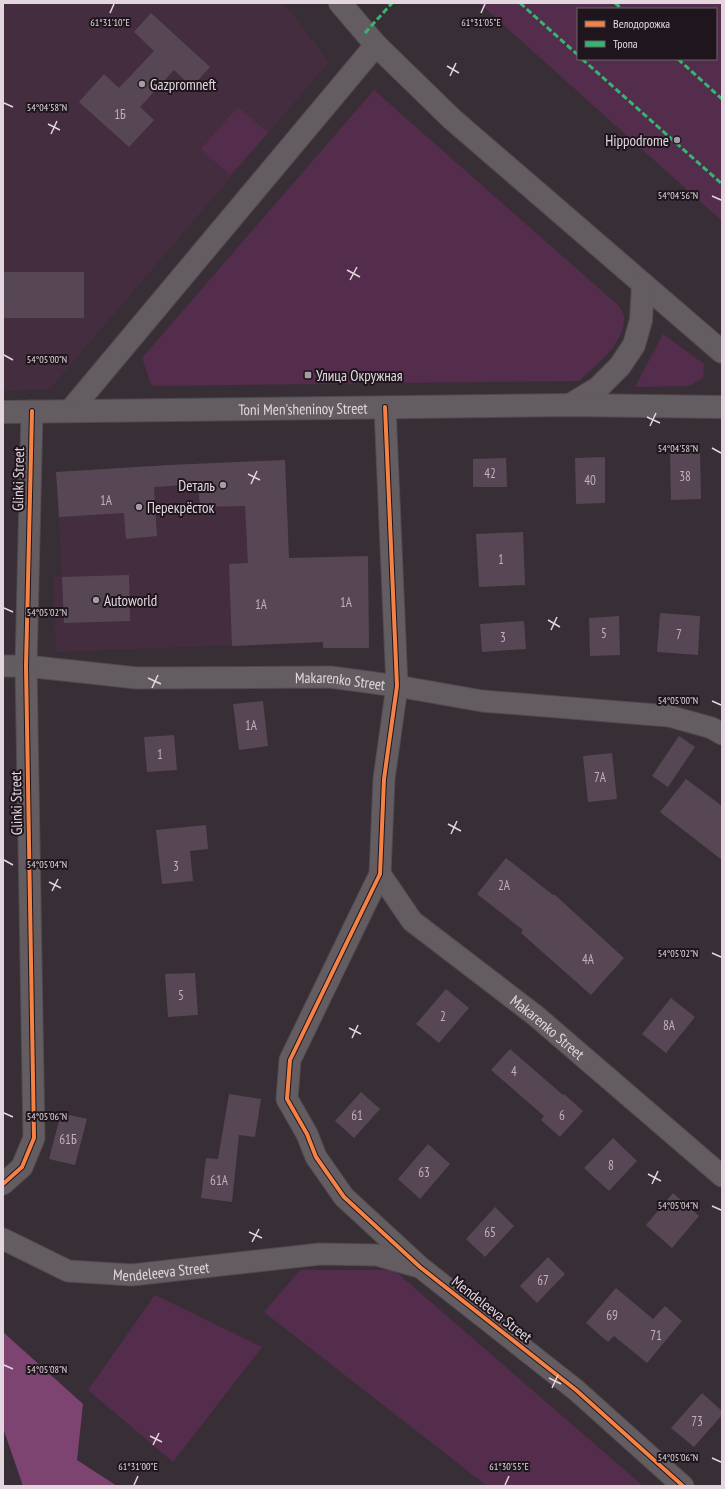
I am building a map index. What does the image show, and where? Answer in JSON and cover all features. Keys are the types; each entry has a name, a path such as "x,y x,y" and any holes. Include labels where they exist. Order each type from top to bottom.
{"street":[{"path":"340,3 376,45 452,119 722,352"},
{"path":"70,411 376,45"},
{"path":"570,405 598,388 620,366 634,345 642,320 643,284"},
{"name":"Toni Men'sheninoy Street","path":"3,412 570,405 722,407"},
{"path":"380,874 384,779 397,686 385,407"},
{"name":"Glinki Street","path":"3,1184 22,1168 34,1138 26,666 32,411"},
{"name":"Makarenko Street","path":"3,666 26,666 137,678 330,677 397,686 482,701 669,716 712,728 722,734"},
{"name":"Makarenko Street","path":"380,874 412,921 536,1016 722,1176"},
{"name":"Mendeleeva Street","path":"380,874 290,1060 287,1099 307,1134 316,1157 344,1198 420,1267 576,1390 683,1486"},
{"name":"Mendeleeva Street","path":"3,1239 68,1271 132,1275 320,1254 376,1255 420,1267"}],"shaded area":[{"path":"3,3 284,3 329,62 50,389 3,391"},
{"name":"Hippodrome","path":"479,3 722,3 722,221"},
{"path":"374,90 619,306 624,318 623,329 619,338 608,354 579,381 152,386 142,358"},
{"path":"238,107 268,133 230,175 201,149"},
{"path":"663,334 704,364 703,378 689,386 635,387"},
{"path":"285,460 292,643 56,652 53,577 62,577 56,472"},
{"path":"300,1270 394,1270 643,1486 487,1486 264,1312"},
{"path":"155,1295 262,1347 173,1462 88,1390"},
{"path":"3,1332 83,1404 77,1460 117,1486 23,1486 3,1428"}],"building":[{"path":"151,13 210,67 192,87 174,70 140,107 154,120 129,147 79,102 104,74 119,88 154,51 134,32"},
{"path":"3,272 84,272 84,318 3,318"},
{"path":"700,453 701,499 671,500 670,454"},
{"path":"605,457 605,503 576,504 575,458"},
{"path":"506,458 507,487 473,487 473,459"},
{"path":"285,460 289,558 368,556 369,648 323,648 323,642 232,646 229,564 248,563 245,506 200,507 198,484 154,487 157,536 126,539 124,513 59,517 56,472"},
{"path":"523,532 525,585 479,587 476,534"},
{"path":"129,575 130,621 64,623 62,577"},
{"path":"660,613 700,616 698,655 657,652"},
{"path":"619,616 620,655 590,656 589,618"},
{"path":"524,621 526,649 482,652 480,624"},
{"path":"263,701 268,746 239,750 233,704"},
{"path":"174,735 177,770 147,772 144,737"},
{"path":"679,736 695,747 668,787 652,776"},
{"path":"612,753 617,799 588,802 583,756"},
{"path":"686,779 722,806 722,860 660,812"},
{"path":"206,825 208,849 190,851 193,881 162,884 156,830"},
{"path":"506,858 553,895 554,894 624,958 591,995 521,933 523,930 477,894"},
{"path":"195,973 198,1015 168,1017 165,974"},
{"path":"446,989 469,1008 439,1043 416,1024"},
{"path":"671,998 695,1017 666,1053 642,1034"},
{"path":"510,1049 583,1111 560,1137 541,1120 544,1116 491,1070"},
{"path":"361,1092 380,1109 354,1138 335,1121"},
{"path":"229,1094 261,1099 255,1137 239,1135 232,1202 201,1198 206,1158 218,1159"},
{"path":"61,1113 87,1119 75,1165 49,1159"},
{"path":"613,1138 637,1161 609,1191 584,1168"},
{"path":"428,1144 450,1164 420,1199 398,1179"},
{"path":"673,1193 699,1216 672,1248 646,1225"},
{"path":"495,1207 514,1226 485,1257 466,1239"},
{"path":"548,1257 565,1274 537,1303 520,1286"},
{"path":"616,1288 653,1319 665,1306 682,1321 647,1363 614,1336 608,1342 586,1323"},
{"path":"702,1393 722,1411 722,1415 694,1447 671,1428"}],"marked path":[{"path":"365,33 392,3"},
{"path":"520,3 577,54"},
{"path":"615,3 621,8"},
{"path":"583,60 722,184"},
{"path":"679,60 722,99"}],"cycle path":[{"path":"385,407 397,686 384,779 380,874 290,1060 287,1099 307,1134 316,1157 344,1197 420,1267 576,1390 683,1486"},
{"path":"3,1184 22,1167 34,1138 26,666 32,411"}],"place":[{"name":"Gazpromneft","path":"142,84"},
{"name":"Hippodrome","path":"677,140"},
{"name":"Улица Окружная","path":"308,375"},
{"name":"Dеталь","path":"223,485"},
{"name":"Перекрёсток","path":"139,507"},
{"name":"Autoworld","path":"96,600"}]}
